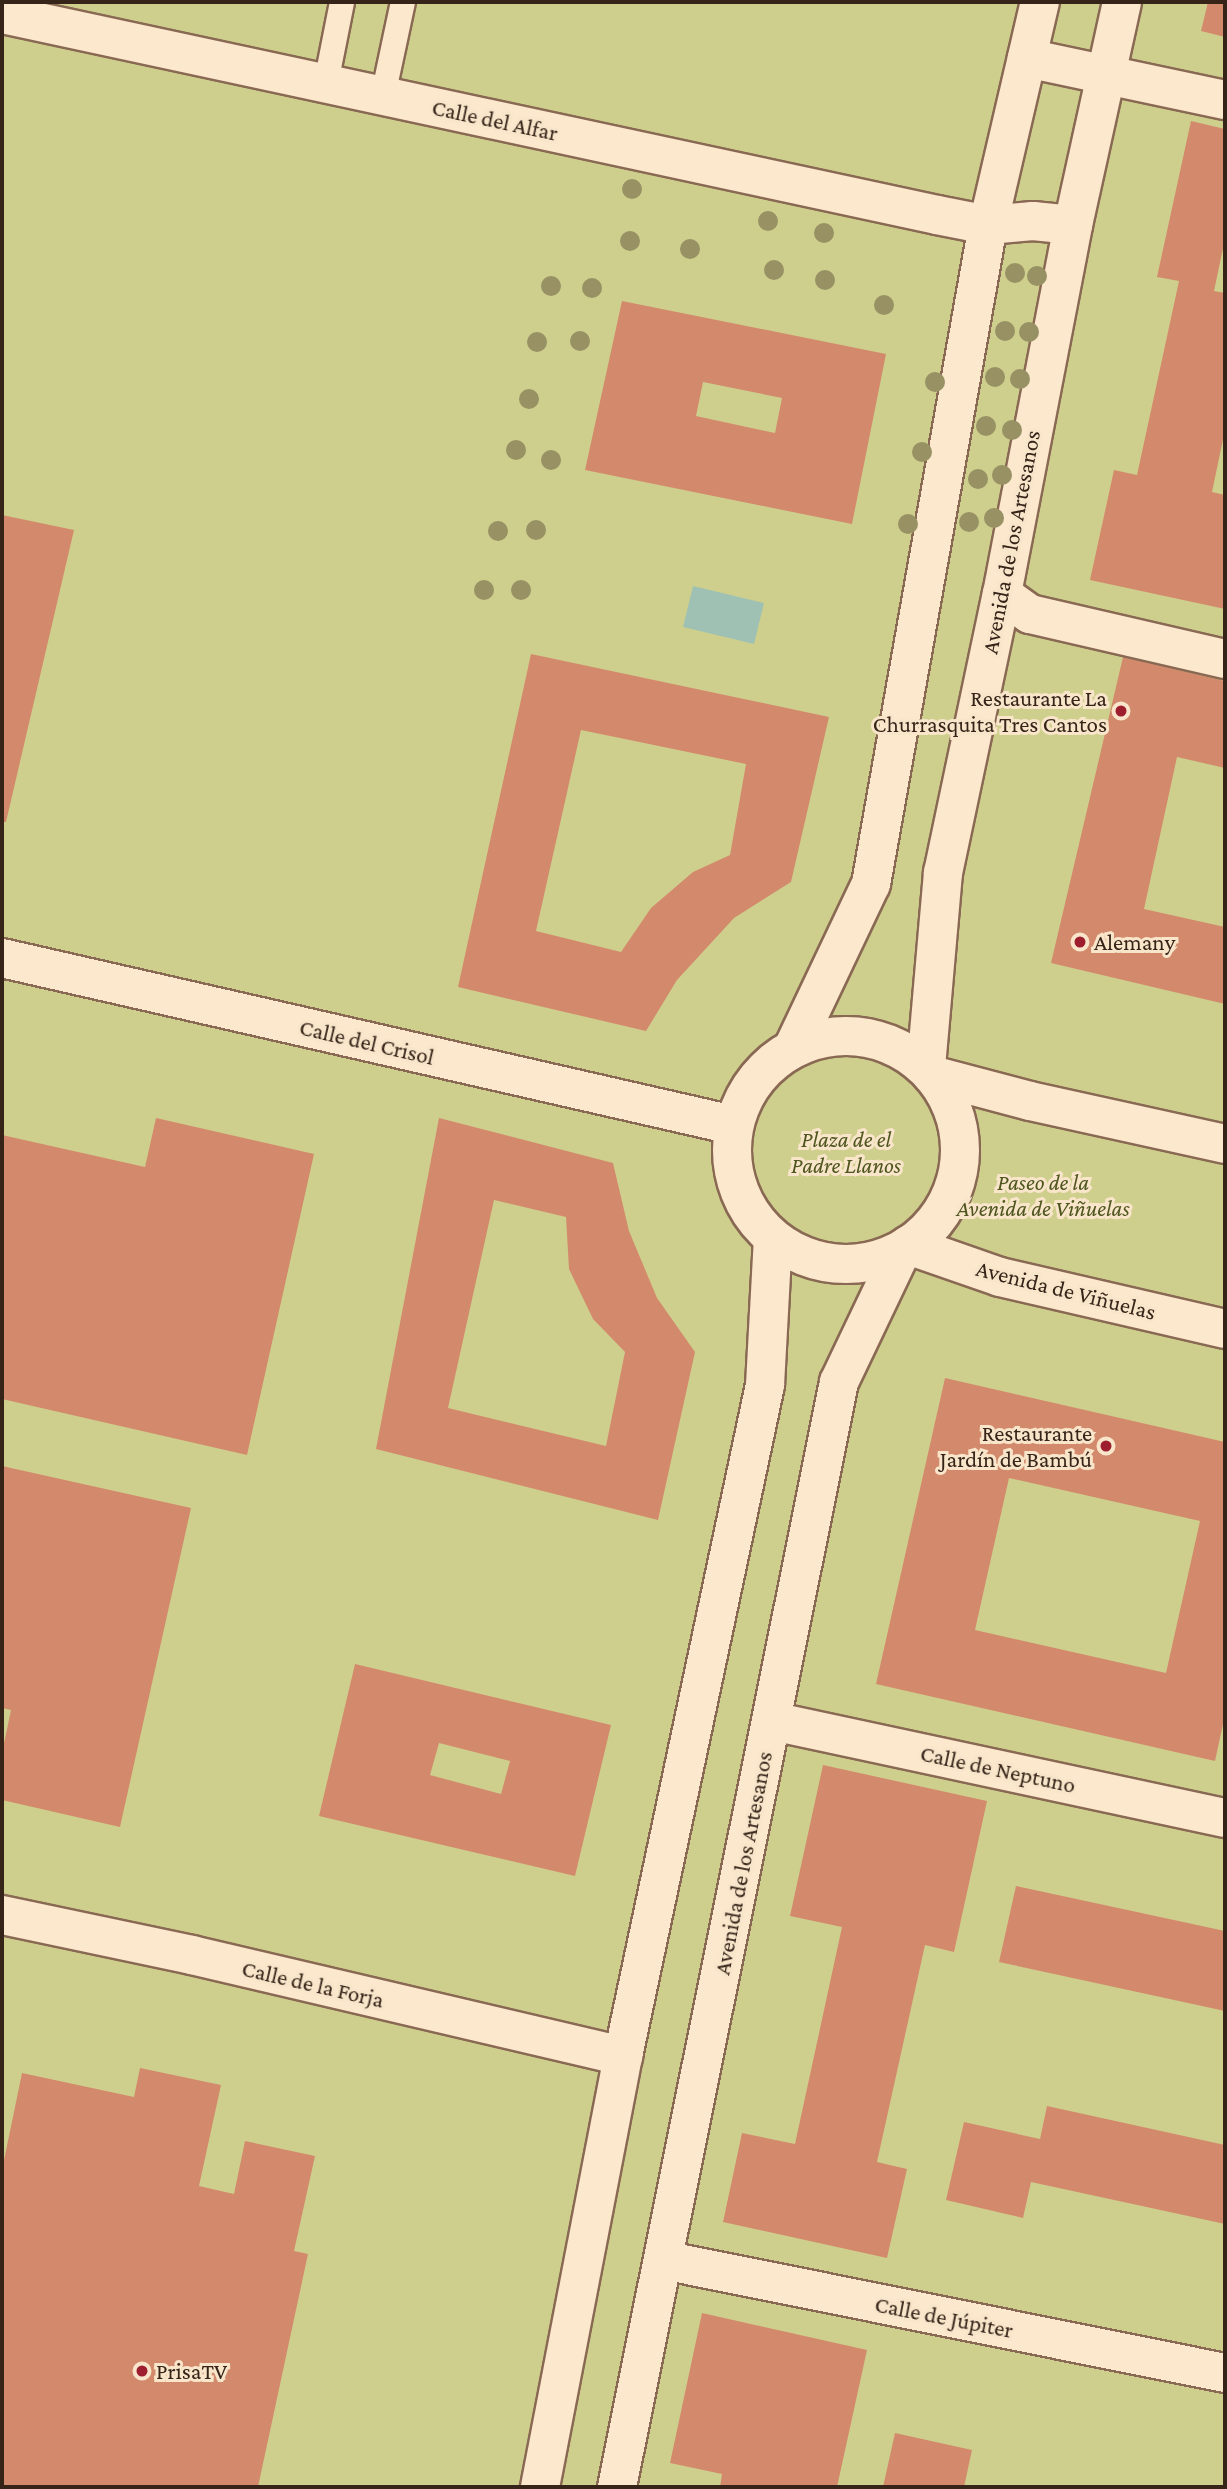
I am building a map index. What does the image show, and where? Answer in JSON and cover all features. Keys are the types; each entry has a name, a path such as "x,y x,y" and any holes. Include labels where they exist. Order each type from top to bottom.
{"street":[{"path":"793,1048 871,884 988,225 1040,2"},
{"name":"Avenida de los Artesanos","path":"929,1071 943,873 1002,594 1073,225 1122,2"},
{"name":"Calle del Alfar","path":"2,14 988,225"},
{"path":"1027,58 1225,100"},
{"path":"988,225 1033,221 1073,225"},
{"path":"1002,594 1030,614 1225,659"},
{"name":"Calle del Crisol","path":"2,958 733,1125"},
{"path":"848,1035 877,1039 903,1050 929,1071 945,1092 958,1122 961,1154 956,1185 936,1223 905,1248 877,1261 850,1265 822,1263 797,1254 773,1239 751,1216 737,1188 730,1157 733,1125 745,1094 765,1068 793,1048 829,1037 848,1035"},
{"path":"929,1071 1030,1101 1225,1144"},
{"path":"540,2487 623,2056 765,1385 773,1239"},
{"name":"Avenida de los Artesanos","path":"617,2487 839,1382 905,1248"},
{"name":"Avenida de Viñuelas","path":"905,1248 1000,1277 1225,1329"},
{"name":"Calle de Neptuno","path":"772,1721 1225,1818"},
{"name":"Calle de la Forja","path":"2,1915 192,1955 623,2056"},
{"name":"Calle de Júpiter","path":"663,2260 1225,2373"}],"lane":[{"path":"326,83 342,2"},
{"path":"383,96 403,2"}],"green space":[{"path":"2,2 1225,2 1225,2487 2,2487"}],"shaded area":[{"path":"693,586 764,603 754,644 683,627"}],"building":[{"path":"1208,2 1225,2 1225,37 1201,31"},
{"path":"1191,121 1225,129 1225,239 1214,291 1225,293 1225,430 1212,492 1225,495 1225,609 1090,580 1114,470 1137,475 1179,281 1157,277"},
{"path":"622,301 886,354 852,524 585,470","holes":["703,382 782,398 775,433 696,416"]},
{"path":"2,515 74,530 6,822 2,822"},
{"path":"531,654 829,717 791,882 734,918 677,980 646,1031 458,987","holes":["581,730 746,764 730,855 693,872 651,908 621,952 536,931"]},
{"path":"1123,657 1225,681 1225,768 1177,757 1144,909 1225,927 1225,1004 1051,963"},
{"path":"156,1118 314,1154 247,1455 2,1399 2,1135 145,1167"},
{"path":"439,1118 613,1163 629,1231 657,1298 695,1352 658,1520 376,1449","holes":["494,1200 566,1217 569,1269 593,1319 625,1352 606,1446 448,1408"]},
{"path":"945,1378 1225,1442 1225,1715 1215,1761 876,1684","holes":["1009,1478 1200,1521 1166,1673 975,1630"]},
{"path":"2,1466 191,1508 120,1827 2,1800 2,1753 11,1710 2,1708"},
{"path":"355,1664 611,1725 575,1876 319,1816","holes":["439,1743 510,1761 501,1794 430,1775"]},
{"path":"823,1765 987,1801 954,1952 925,1945 877,2162 907,2169 887,2258 723,2222 742,2133 795,2144 842,1927 790,1916"},
{"path":"1016,1886 1225,1931 1225,2011 999,1962"},
{"name":"PrisaTV","path":"140,2068 221,2085 199,2186 234,2194 245,2141 315,2156 294,2251 308,2254 258,2487 2,2487 2,2170 22,2073 134,2097"},
{"path":"1047,2106 1225,2145 1225,2224 1031,2182 1023,2218 946,2200 964,2122 1040,2139"},
{"path":"702,2313 867,2350 837,2487 720,2487 722,2474 670,2463"},
{"path":"895,2433 972,2450 964,2487 883,2487"}],"place":[{"name":"Restaurante La Churrasquita Tres Cantos","path":"1121,711"},
{"name":"Alemany","path":"1080,942"},
{"name":"Restaurante Jardín de Bambú","path":"1106,1446"},
{"name":"PrisaTV","path":"142,2371"}],"park label":[{"name":"Plaza de el Padre Llanos","path":"846,1152"},
{"name":"Paseo de la Avenida de Viñuelas","path":"1043,1195"}]}
